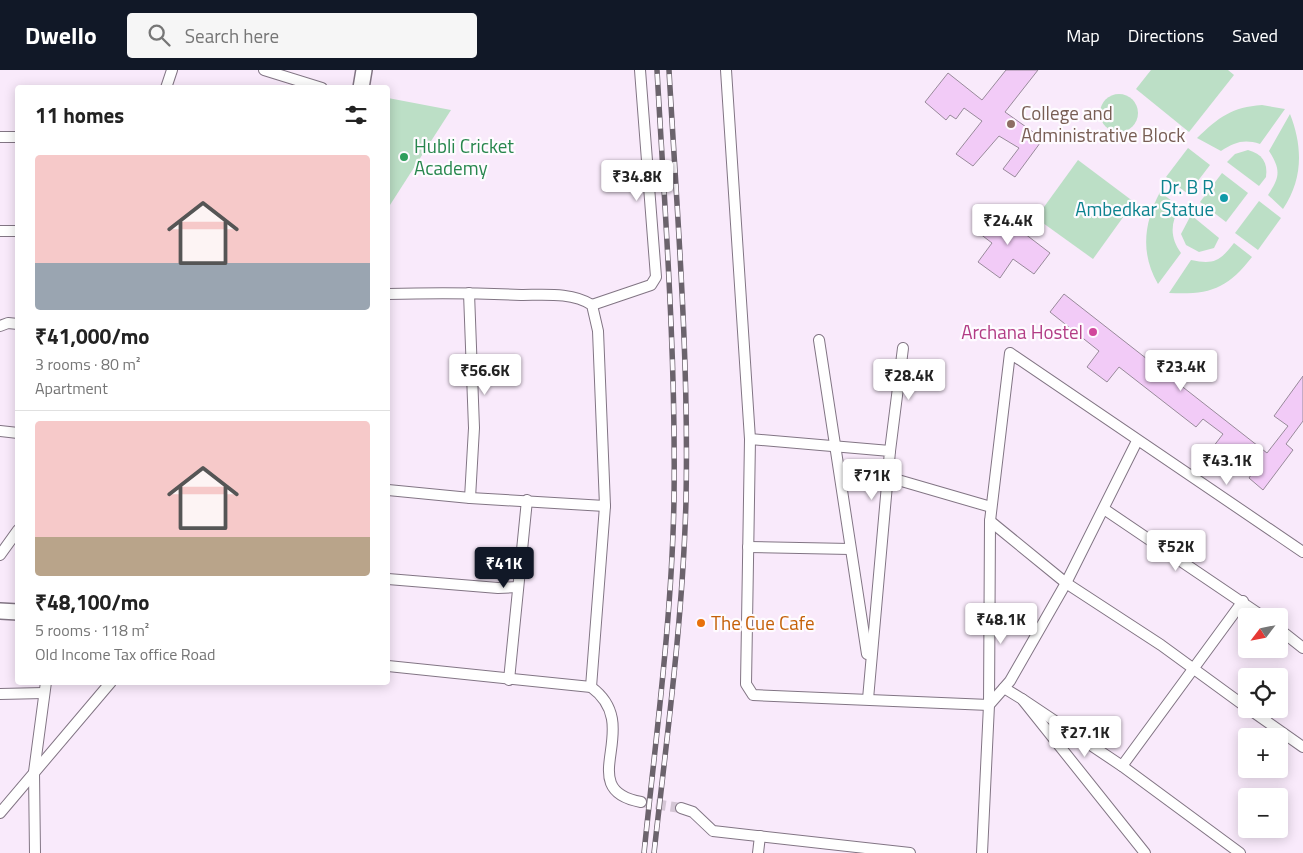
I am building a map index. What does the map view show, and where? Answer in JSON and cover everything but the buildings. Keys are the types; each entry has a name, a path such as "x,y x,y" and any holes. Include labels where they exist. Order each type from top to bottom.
{"street":[{"path":"167,85 172,70"},
{"path":"264,70 312,85"},
{"path":"362,85 364,70"},
{"path":"592,305 651,285 656,276 640,70"},
{"path":"726,70 750,439 746,684 753,695 868,698 989,705"},
{"path":"0,136 15,137"},
{"path":"0,231 15,231"},
{"path":"469,293 474,428 470,498"},
{"path":"390,294 469,293 566,296 583,299 592,305 598,331 605,506 591,687"},
{"path":"0,326 8,323 15,324"},
{"path":"819,340 869,667"},
{"path":"868,698 869,667 890,451 903,348"},
{"path":"982,853 989,705 990,521 1010,353 1303,552"},
{"path":"0,431 15,433"},
{"path":"750,439 890,451"},
{"path":"989,705 1010,681 1066,583 1138,440"},
{"path":"898,480 992,507"},
{"path":"390,490 470,498 605,506"},
{"path":"509,680 527,500"},
{"path":"1104,509 1252,608"},
{"path":"990,521 1066,583 1161,645 1238,701"},
{"path":"0,555 15,534"},
{"path":"748,547 850,549"},
{"path":"390,579 498,588 517,587"},
{"path":"1122,766 1243,601"},
{"path":"0,611 15,612"},
{"path":"1288,636 1303,648"},
{"path":"390,666 591,687 600,693 613,718 614,732 609,768 610,785 614,792 623,797 641,802"},
{"path":"0,813 108,685"},
{"path":"0,694 45,688 34,772 35,853"},
{"path":"1004,688 1122,766 1240,853"},
{"path":"1022,699 1145,853"},
{"path":"1262,718 1303,746"},
{"path":"681,808 693,812 713,831 910,853"},
{"path":"758,853 760,836"}],"green space":[{"path":"1151,70 1228,70 1234,75 1189,132 1136,89"},
{"path":"1119,94 1132,100 1138,113 1132,126 1119,132 1106,126 1100,113 1106,100"},
{"name":"Hubli Cricket Academy","path":"390,98 451,110 390,205"},
{"path":"1262,105 1285,109 1260,144 1240,142 1221,151 1197,138 1226,114 1242,108"},
{"path":"1290,114 1297,139 1299,163 1290,198 1283,209 1268,195 1277,178 1276,163 1269,151"},
{"path":"1188,148 1210,165 1188,194 1166,177"},
{"path":"1248,150 1260,156 1265,163 1266,177 1259,186 1227,162 1235,154"},
{"path":"1078,160 1134,202 1093,259 1036,218"},
{"path":"1222,173 1248,193 1226,222 1200,202"},
{"path":"1160,192 1180,207 1174,219 1173,236 1181,253 1158,284 1148,261 1146,238 1150,215"},
{"path":"1259,201 1281,218 1258,250 1235,233"},
{"path":"1191,215 1219,238 1214,248 1199,252 1186,245 1181,234"},
{"path":"1234,243 1252,257 1226,283 1207,291 1196,293 1169,293 1191,260 1211,262 1225,254"}],"tunnel":[{"path":"641,802 681,808"}],"railway":[{"path":"644,853 667,632 674,499 672,338 657,70"},
{"path":"654,853 678,633 686,500 684,338 669,70"}],"place":[{"name":"College and Administrative Block","path":"1011,124"},
{"name":"Hubli Cricket Academy","path":"404,157"},
{"name":"Dr. B R Ambedkar Statue","path":"1224,198"},
{"name":"Archana Hostel","path":"1093,332"},
{"name":"The Cue Cafe","path":"701,623"}]}
